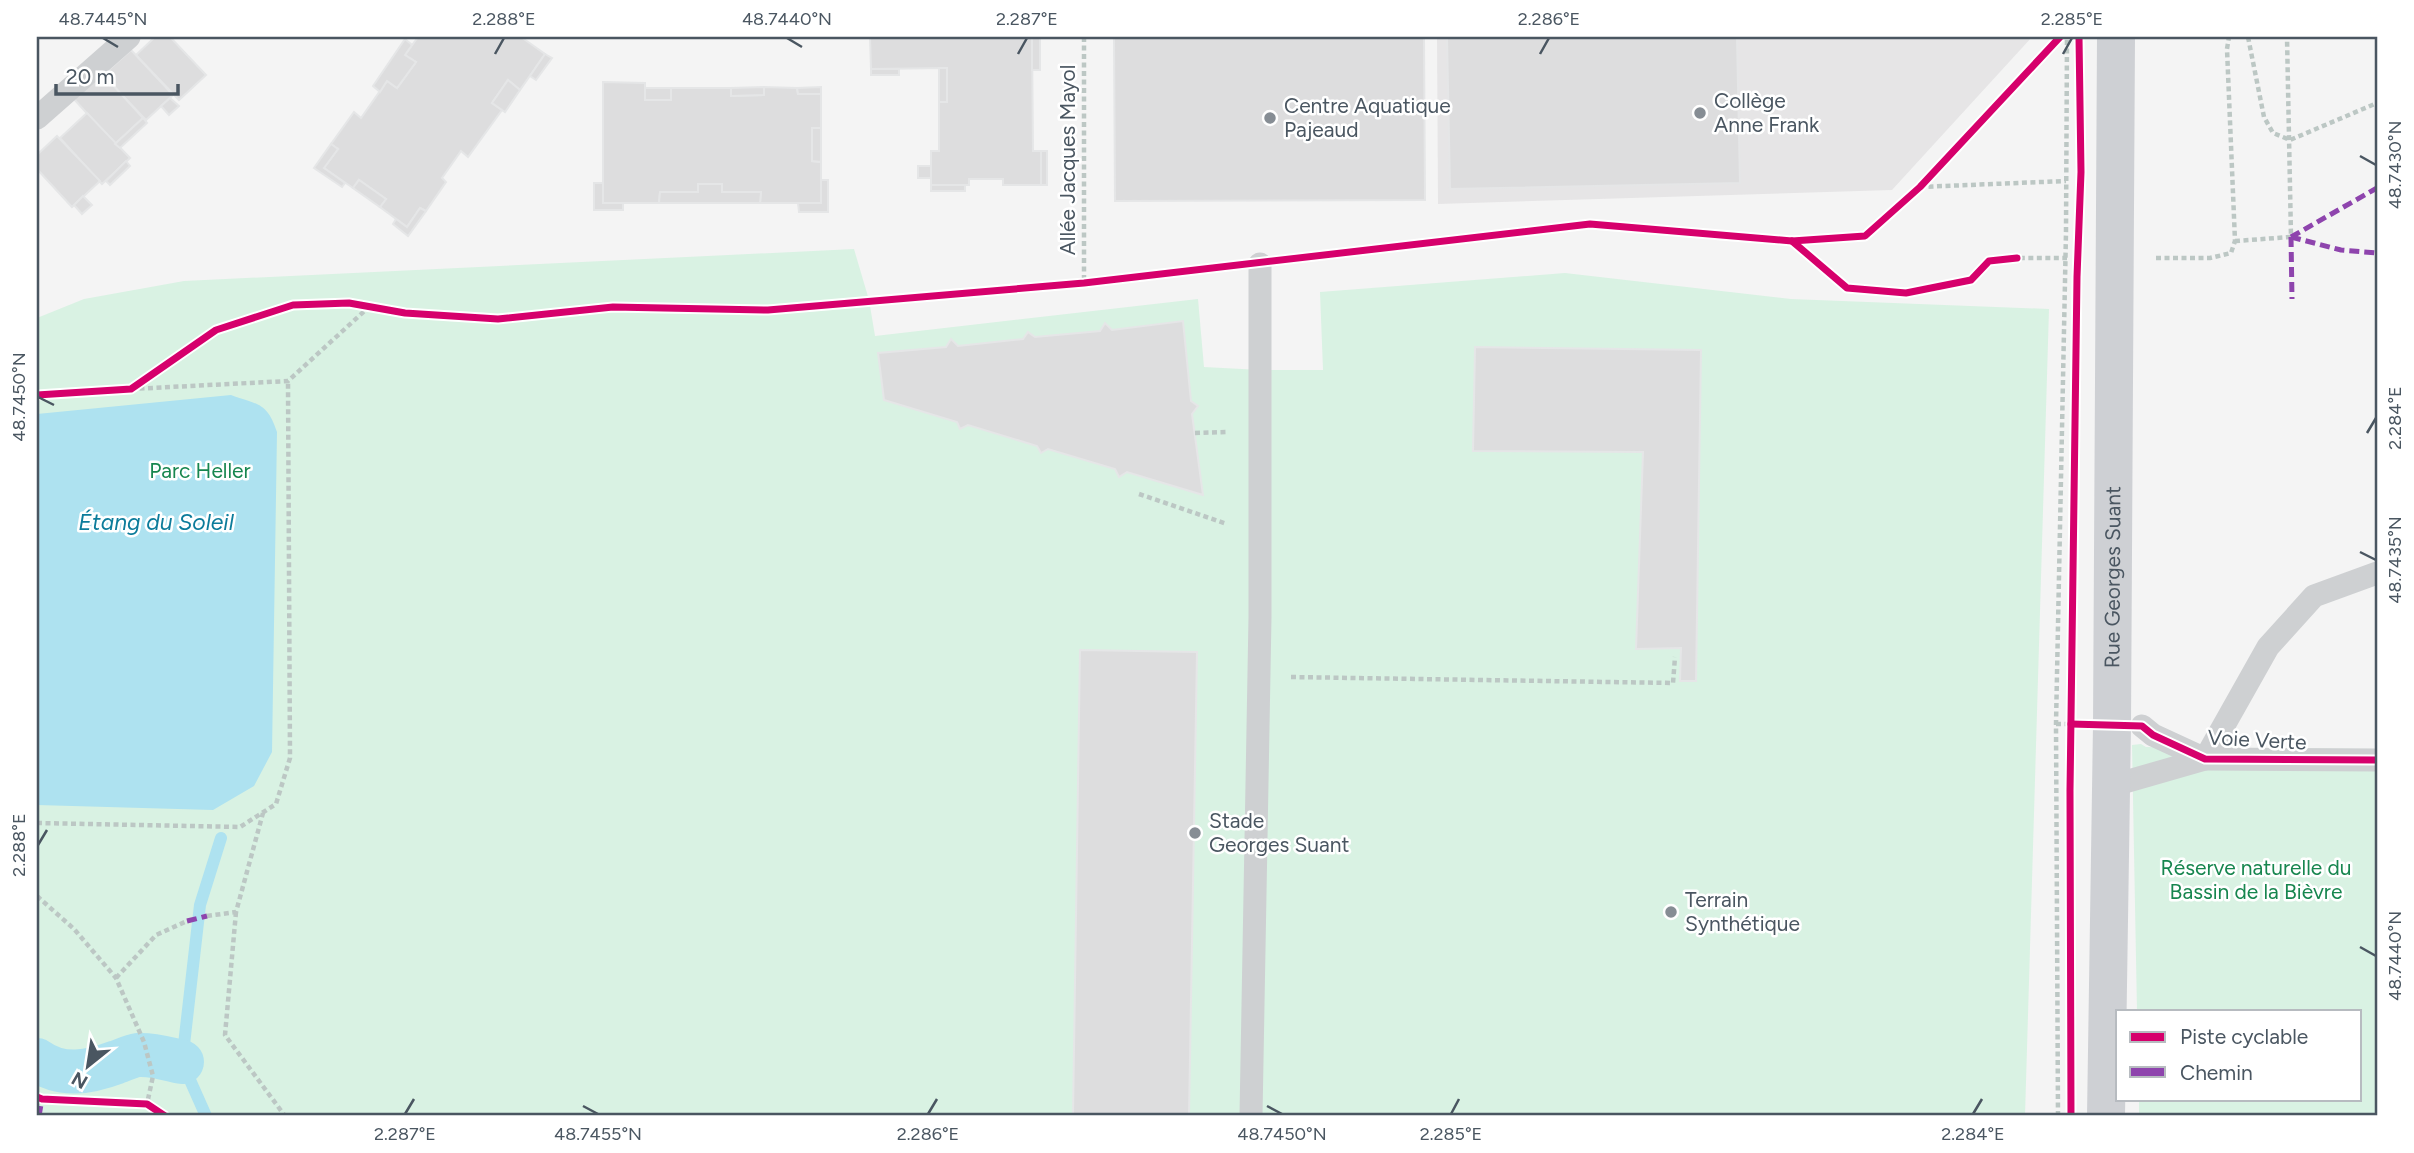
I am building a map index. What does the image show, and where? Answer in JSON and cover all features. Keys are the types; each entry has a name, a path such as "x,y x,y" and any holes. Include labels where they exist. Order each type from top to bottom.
{"main road":[{"name":"Rue Georges Suant","path":"2106,1116 2116,37"}],"lane":[{"path":"37,118 129,37"},
{"path":"1251,1116 1259,676 1261,264"},
{"path":"2111,786 2205,759 2268,647 2314,596 2377,573"},
{"name":"Voie Verte","path":"2142,726 2153,735 2205,759 2377,760"}],"path":[{"path":"2058,1116 2056,723 2067,37"},
{"path":"2210,258 2231,253 2235,240 2227,49 2229,37"},
{"path":"2248,37 2264,117 2273,133 2290,140 2377,103"},
{"path":"2235,240 2291,237 2287,37"},
{"path":"1920,187 2066,181"},
{"path":"1792,241 1847,288 1906,293 1971,281 1989,261 2017,258"},
{"path":"131,388 288,381 371,305"},
{"path":"37,823 240,827 275,804 290,758 288,381"},
{"path":"1139,494 1260,536"},
{"path":"1259,676 1673,683 1675,657"},
{"path":"2071,710 2071,737"},
{"path":"2056,723 2071,724"},
{"path":"263,812 236,912 225,1035 285,1116"},
{"path":"37,896 74,929 116,978 144,1042 153,1076 147,1104 165,1116"},
{"path":"207,916 236,912"},
{"path":"116,978 156,934 187,921"}],"shaded area":[{"name":"Collège Anne Frank","path":"1437,37 2032,37 1892,190 1438,204"}],"green space":[{"name":"Stade Georges Suant","path":"854,249 869,300 875,336 1198,299 1204,367 1261,370 1323,370 1320,292 1565,273 1791,299 2049,309 2025,1116 37,1116 37,318 84,299 184,281"},
{"name":"Réserve naturelle du Bassin de la Bièvre","path":"2132,745 2377,749 2377,1116 2139,1116 2139,1100 2362,1100 2362,1010 2137,1010"}],"water":[{"name":"Étang du Soleil","path":"231,395 255,403 265,410 277,432 272,752 254,786 213,810 37,805 37,414"}],"building":[{"path":"155,37 170,37 206,75 179,100 136,55"},
{"path":"418,37 521,37 545,54 520,90 508,80 492,103 502,110 468,157 461,151 442,178 446,182 426,211 420,208 407,227 380,207 386,199 359,180 353,188 324,168 338,149 331,144 354,112 361,118 387,81 397,88 416,62 405,55"},
{"path":"870,37 1032,37 1033,151 1041,151 1041,185 1003,185 1003,179 969,179 969,185 931,185 931,151 939,151 939,102 947,102 947,68 871,69"},
{"path":"1032,37 1040,37 1040,70 1032,70"},
{"name":"Centre Aquatique Pajeaud","path":"1114,37 1424,37 1425,200 1115,201"},
{"path":"1447,37 1737,37 1740,183 1450,189"},
{"path":"405,39 412,45 405,55 416,62 397,88 387,81 380,92 373,86"},
{"path":"131,50 173,95 146,120 103,75"},
{"path":"545,54 552,58 536,80 530,76"},
{"path":"939,68 947,68 947,102 939,102"},
{"path":"871,69 899,69 899,75 871,75"},
{"path":"101,72 143,118 115,144 73,98"},
{"path":"508,80 520,90 505,112 492,103"},
{"path":"603,82 645,83 645,100 671,100 671,88 731,88 731,96 764,95 764,87 797,88 798,94 821,94 821,128 812,128 812,161 821,162 821,203 760,203 761,192 722,192 722,184 698,184 698,192 660,192 659,203 603,203"},
{"path":"764,87 764,95 731,96 731,88"},
{"path":"821,87 821,94 798,94 797,88"},
{"path":"645,88 671,88 671,100 645,100"},
{"path":"170,98 179,106 169,115 161,106"},
{"path":"87,113 130,158 102,184 60,138"},
{"path":"143,118 147,123 120,148 115,144"},
{"path":"812,128 821,128 821,162 812,161"},
{"path":"57,136 100,181 72,207 37,169 37,155"},
{"path":"331,144 338,149 324,168 345,183 342,187 314,168"},
{"path":"1041,151 1047,151 1047,185 1041,185"},
{"path":"126,161 130,166 110,185 106,181"},
{"path":"918,166 931,166 931,178 918,178"},
{"path":"359,180 386,199 380,207 353,188"},
{"path":"821,180 828,180 828,212 799,212 798,203 821,203"},
{"path":"594,183 603,183 603,203 623,203 623,210 594,210"},
{"path":"698,184 722,184 722,192 761,192 760,203 659,203 660,192 698,192"},
{"path":"931,185 965,185 965,191 931,191"},
{"path":"83,196 92,205 82,214 74,205"},
{"path":"420,208 426,211 408,236 393,224 396,219 407,227"},
{"path":"1183,321 1191,401 1198,406 1192,414 1203,495 1127,472 1119,477 1115,469 1048,449 1041,453 1037,446 968,425 960,429 957,422 884,400 878,353 946,347 951,339 958,346 1023,339 1028,332 1035,337 1100,331 1105,323 1112,330"},
{"path":"1475,347 1701,350 1696,681 1680,681 1681,648 1636,649 1643,452 1473,451"},
{"path":"1080,650 1197,652 1189,1116 1073,1116"}],"waterway":[{"path":"206,1116 182,1062 200,905 221,838"},
{"path":"37,1060 56,1069 76,1072 138,1055 182,1062"}],"marked path":[{"path":"2291,237 2377,188"},
{"path":"2291,237 2341,250 2377,253"},
{"path":"2291,237 2292,299"},
{"path":"187,921 207,916"},
{"path":"39,1116 42,1099"}],"cycle path":[{"path":"37,395 131,389 216,330 293,305 349,303 405,313 498,319 613,307 768,310 1084,283 1590,224 1792,241 1865,236 1920,187 2060,37"},
{"path":"2071,1116 2070,791 2077,277 2081,172 2079,37"},
{"path":"1792,241 1847,288 1906,293 1971,280 1989,261 2017,258"},
{"path":"2071,724 2142,726 2153,735 2205,759 2377,760"},
{"path":"37,1097 147,1104 165,1116"}],"place":[{"name":"Collège Anne Frank","path":"1700,113"},
{"name":"Centre Aquatique Pajeaud","path":"1270,118"},
{"name":"Stade Georges Suant","path":"1195,833"},
{"name":"Terrain Synthétique","path":"1671,912"}],"park label":[{"name":"Parc Heller","path":"200,471"}]}
